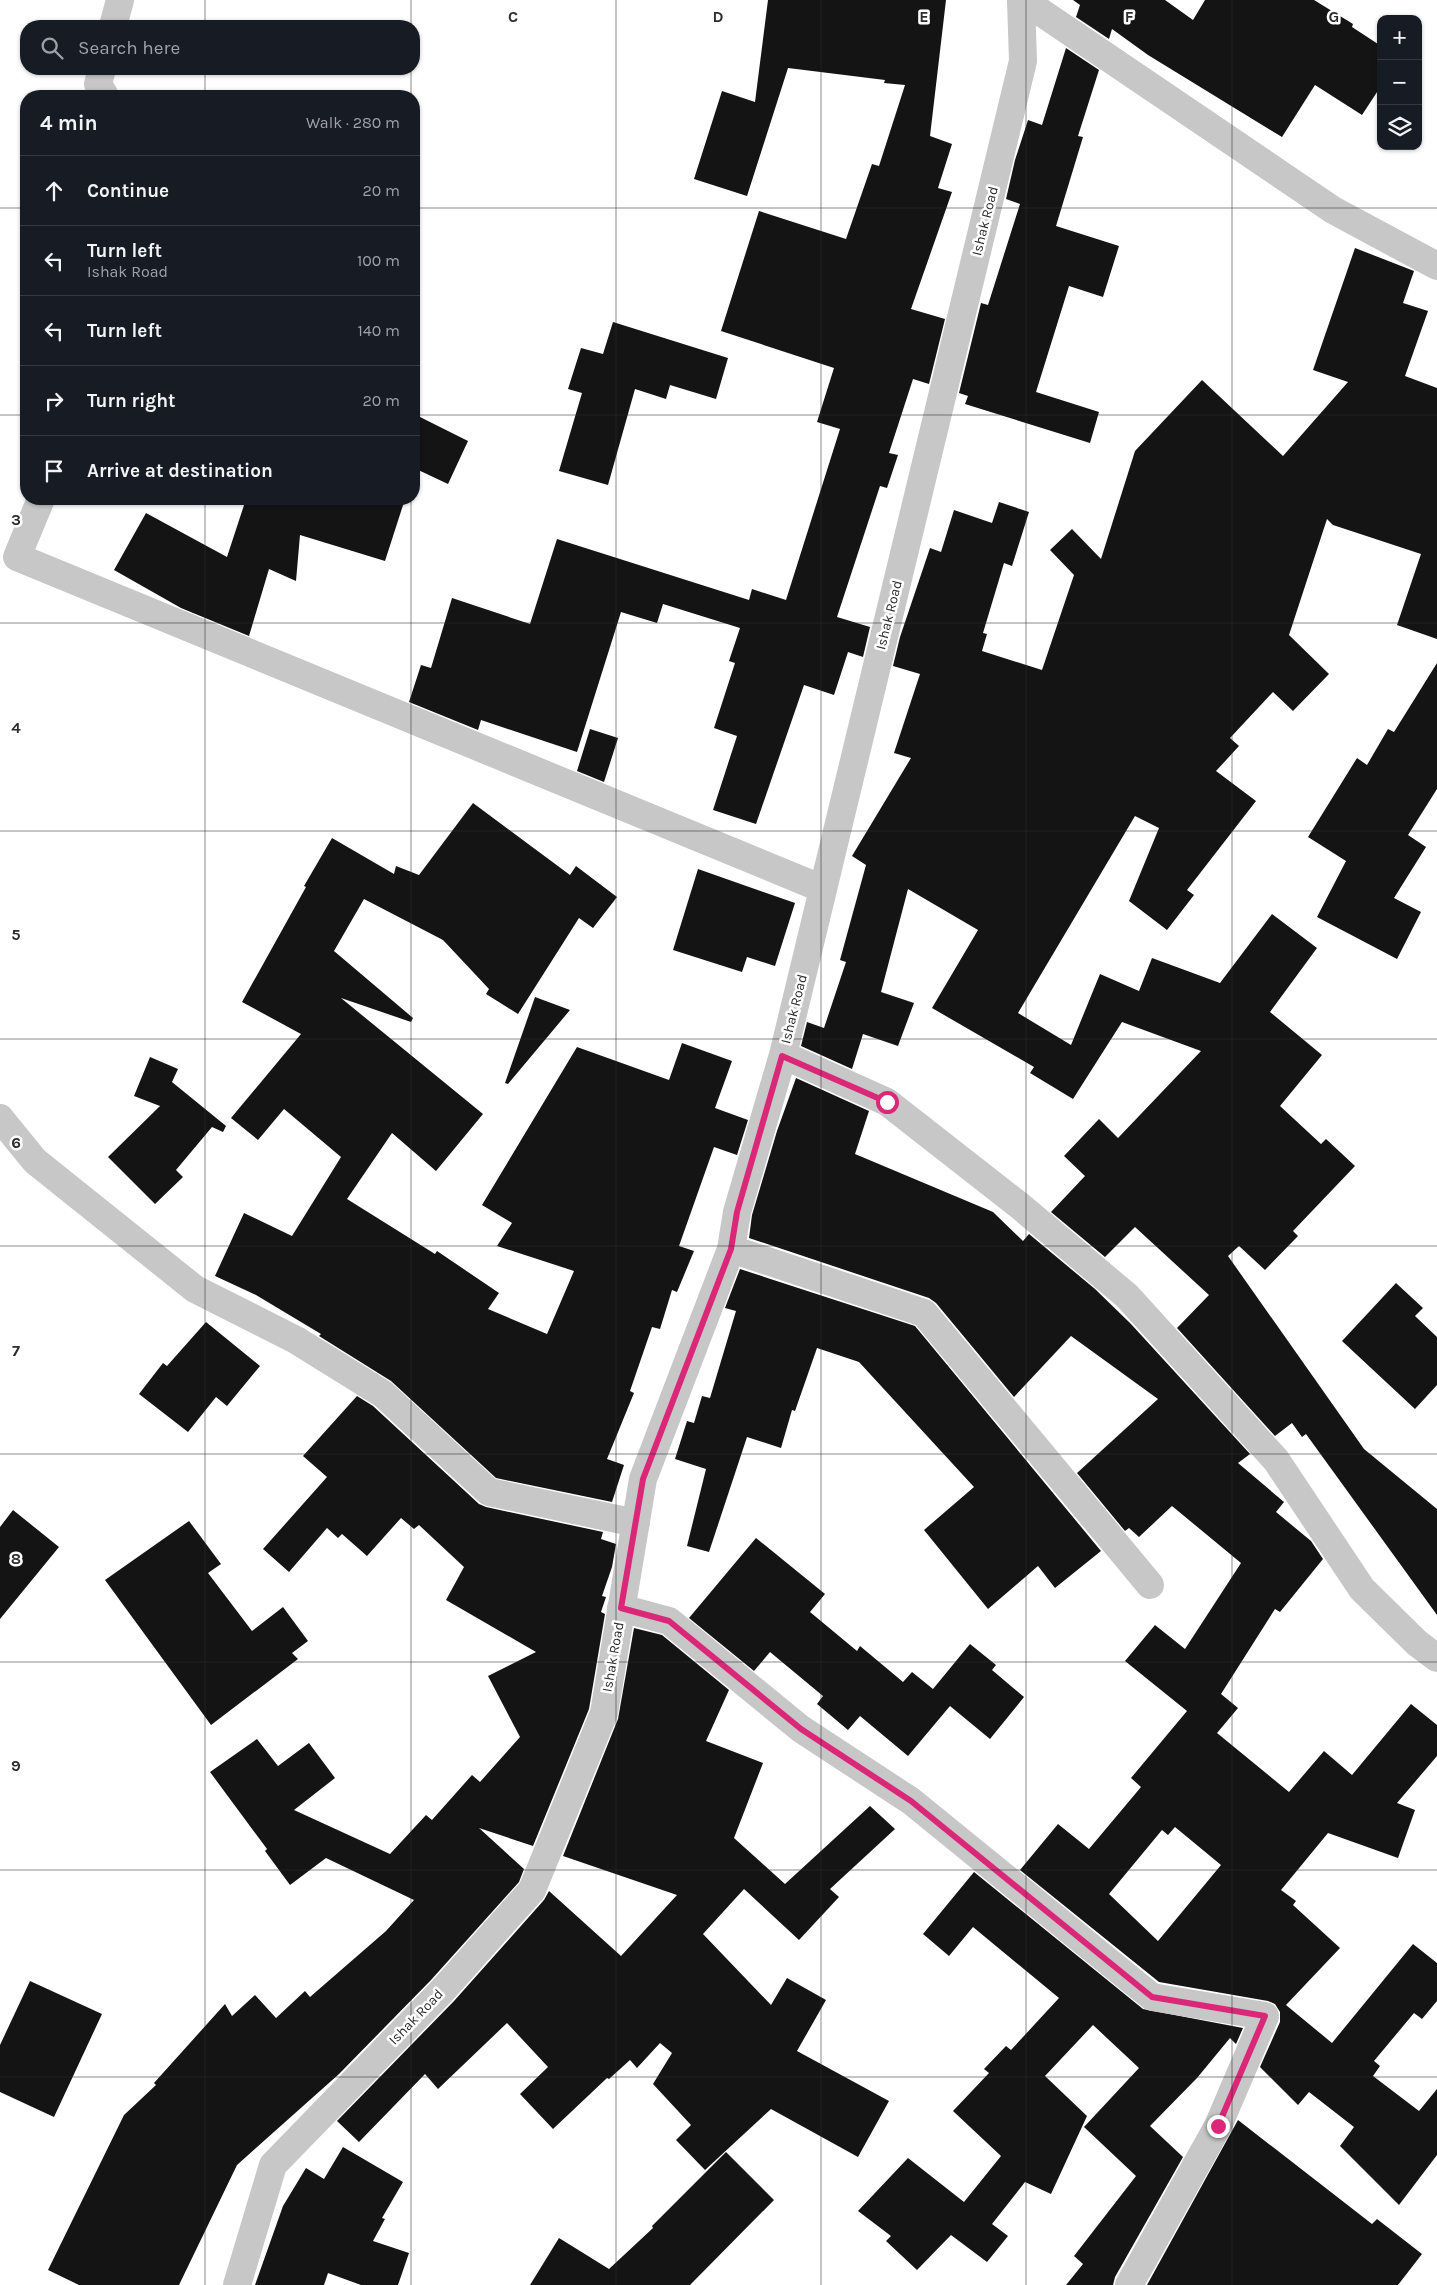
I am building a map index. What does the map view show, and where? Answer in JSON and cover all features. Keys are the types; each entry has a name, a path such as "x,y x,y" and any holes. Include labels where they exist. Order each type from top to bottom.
{"street":[{"path":"115,20 120,0"},
{"path":"1022,0 1333,210 1437,266"},
{"name":"Ishak Road","path":"237,2285 273,2164 442,1991 532,1890 604,1714 643,1479 731,1249 737,1212 782,1056 1023,60 1022,0"},
{"path":"100,75 98,84 102,90"},
{"path":"39,505 17,557 823,889"},
{"path":"782,1056 887,1102 1020,1206 1127,1296 1276,1460 1362,1590 1417,1643 1437,1658"},
{"path":"0,1118 35,1161 195,1289 296,1340 383,1394 489,1492 636,1523"},
{"path":"731,1249 924,1312 1150,1585"},
{"path":"621,1608 669,1621 801,1729 911,1801 1152,1997 1265,2016 1218,2126 1129,2285"}],"building":[{"path":"768,0 946,0 930,136 952,144 938,188 952,192 911,309 945,319 929,384 913,379 889,453 898,455 887,488 880,486 837,617 870,627 863,657 848,652 834,695 804,685 756,824 713,810 737,736 714,728 735,663 729,661 740,628 663,604 657,623 621,612 577,752 481,720 478,730 409,702 421,665 431,668 452,598 530,624 557,539 749,600 752,589 786,600 840,429 817,422 834,368 721,331 759,211 846,239 872,164 879,166 905,85 884,83 885,80 788,68 747,196 694,179 722,91 755,102"},
{"path":"1073,0 1165,0 1193,20 1205,0 1314,0 1353,24 1352,27 1377,43 1377,92 1362,115 1315,85 1282,137 1148,55 1112,29 1109,39 1076,17 1080,5"},
{"path":"1066,48 1099,70 1078,136 1083,137 1056,226 1119,246 1103,297 1069,286 1036,392 1099,412 1090,443 965,404 968,396 959,393 981,303 988,305 1020,204 1006,199 1015,160 1028,120 1042,125"},
{"path":"1355,248 1414,271 1403,303 1428,311 1405,376 1437,388 1437,639 1397,625 1421,554 1333,525 1327,519 1289,635 1329,674 1293,711 1273,692 1230,738 1239,746 1216,771 1256,801 1187,890 1194,895 1167,930 1129,901 1159,828 1135,816 1018,1013 1071,1045 1100,974 1139,991 1152,958 1220,983 1272,914 1317,948 1270,1012 1322,1055 1280,1106 1321,1144 1326,1139 1355,1166 1293,1231 1298,1236 1265,1270 1239,1246 1228,1256 1364,1449 1437,1509 1437,1615 1306,1434 1302,1437 1292,1423 1275,1436 1177,1328 1209,1295 1135,1227 1105,1257 1051,1212 1085,1176 1064,1156 1099,1119 1118,1138 1201,1051 1122,1022 1073,1099 1030,1073 1034,1067 932,1008 978,930 908,889 881,992 914,1003 898,1046 863,1034 852,1069 801,1046 807,1022 824,1028 846,962 840,960 866,865 852,856 911,758 894,753 920,674 893,666 900,637 930,548 941,552 954,510 992,523 999,502 1029,512 1012,566 1004,563 983,633 987,634 982,651 1042,670 1074,575 1050,550 1072,529 1101,559 1135,451 1202,380 1283,456 1348,382 1313,370"},
{"path":"613,322 728,358 716,399 670,385 666,399 635,389 608,485 559,471 582,393 568,389 581,348 603,354"},
{"path":"420,417 468,441 448,484 420,471"},
{"path":"244,505 403,505 385,561 300,535 296,581 269,569 249,636 181,608 114,570 146,513 227,557"},
{"path":"1437,663 1437,789 1408,835 1426,847 1394,898 1421,912 1397,959 1317,917 1346,861 1308,837 1357,758 1367,765 1388,729 1394,732"},
{"path":"590,729 618,738 604,782 577,771"},
{"path":"473,803 570,875 576,866 617,897 593,928 579,918 518,1014 486,994 489,989 443,940 364,899 334,951 413,1018 411,1022 341,998 483,1114 436,1171 392,1133 347,1199 435,1254 437,1251 499,1293 488,1309 547,1334 574,1271 497,1246 512,1223 482,1205 577,1047 669,1080 682,1043 732,1061 715,1108 748,1120 737,1155 714,1147 679,1246 694,1251 677,1292 672,1290 660,1329 652,1327 630,1391 634,1393 607,1459 624,1465 612,1502 496,1478 391,1381 319,1336 321,1334 256,1295 215,1276 244,1213 292,1236 341,1157 284,1109 258,1140 231,1118 301,1034 242,1002 306,887 304,886 332,838 394,874 396,866 419,875"},
{"path":"698,869 795,903 775,966 747,957 742,972 673,950"},
{"path":"535,997 570,1010 508,1084 505,1083"},
{"path":"150,1057 178,1069 172,1082 226,1126 223,1132 212,1127 176,1170 183,1177 155,1204 108,1157 160,1106 134,1096"},
{"path":"796,1078 869,1111 855,1154 993,1212 1023,1241 1029,1234 1095,1289 1131,1324 1250,1454 1238,1463 1284,1502 1276,1512 1311,1541 1323,1559 1280,1612 1275,1609 1221,1694 1238,1708 1217,1733 1289,1792 1324,1751 1352,1775 1411,1704 1437,1725 1437,1756 1397,1803 1415,1810 1398,1858 1328,1833 1281,1890 1296,1901 1293,1905 1340,1948 1286,2005 1332,2043 1413,1944 1437,1963 1437,2001 1422,2019 1414,2013 1374,2061 1380,2066 1373,2076 1419,2111 1437,2089 1437,2155 1399,2205 1340,2146 1354,2127 1309,2092 1298,2105 1260,2067 1280,2022 1280,2012 1275,2004 1268,2001 1159,1982 1020,1870 1058,1824 1089,1849 1141,1787 1131,1778 1187,1711 1125,1661 1155,1625 1185,1649 1241,1563 1172,1506 1139,1537 1129,1528 1125,1531 1077,1473 1158,1399 1071,1336 1014,1397 936,1303 929,1298 749,1238 752,1215 777,1131","holes":["1175,1827 1221,1865 1158,1941 1109,1894 1162,1830 1168,1835"]},
{"path":"740,1269 915,1326 1101,1551 1055,1588 1038,1566 988,1609 924,1530 974,1487 859,1362 817,1348 795,1411 792,1410 781,1448 747,1437 709,1552 687,1546 706,1469 675,1459 687,1421 694,1423 702,1396 710,1398 736,1311 725,1308"},
{"path":"1396,1283 1423,1308 1415,1316 1437,1337 1437,1385 1415,1409 1342,1341"},
{"path":"206,1322 260,1366 227,1406 216,1397 188,1432 139,1394 163,1363 167,1366"},
{"path":"357,1396 373,1406 479,1504 603,1532 601,1539 616,1544 612,1567 602,1596 606,1597 601,1612 605,1614 589,1709 533,1846 479,1828 524,1869 519,1882 431,1980 339,2074 237,2165 179,2285 79,2285 48,2270 124,2115 156,2085 154,2083 225,2004 232,2016 255,1995 276,2018 305,1991 310,1997 386,1931 414,1900 326,1858 290,1885 265,1851 267,1849 210,1772 257,1739 278,1766 309,1743 335,1778 294,1810 390,1854 426,1815 432,1820 472,1775 480,1782 520,1737 488,1676 536,1652 446,1600 464,1567 419,1525 414,1529 401,1518 367,1556 342,1534 338,1538 327,1528 289,1572 263,1549 327,1477 303,1456"},
{"path":"13,1510 59,1547 0,1619 0,1527"},
{"path":"189,1521 221,1564 208,1573 252,1631 283,1607 308,1641 292,1653 298,1659 211,1725 105,1580"},
{"path":"756,1538 825,1594 810,1612 857,1651 860,1646 903,1682 912,1672 933,1689 970,1644 996,1665 992,1670 1024,1697 990,1739 950,1706 908,1756 860,1716 848,1730 817,1704 823,1696 770,1652 754,1671 689,1618"},
{"path":"634,1628 662,1635 729,1690 706,1741 763,1763 734,1838 785,1884 870,1806 895,1829 830,1889 839,1897 799,1940 744,1889 703,1934 771,2005 787,1978 826,2000 797,2051 889,2101 858,2157 771,2109 705,2170 676,2140 691,2125 653,2084 672,2053 660,2043 637,2068 630,2060 609,2079 607,2078 553,2129 520,2094 548,2067 507,2023 438,2089 425,2074 359,2142 337,2121 454,2001 544,1900 549,1891 621,1956 677,1895 563,1856 618,1719"},
{"path":"974,1872 1143,2009 1243,2028 1236,2044 1230,2038 1197,2078 1150,2126 1183,2157 1115,2277 1113,2285 1066,2285 1083,2264 1074,2256 1136,2176 1084,2127 1139,2068 1093,2025 1045,2076 1087,2116 1051,2194 1025,2182 992,2224 1008,2236 987,2262 951,2235 917,2270 886,2241 891,2236 858,2211 908,2158 964,2202 1001,2156 953,2111 989,2073 984,2069 1006,2046 1011,2050 1059,1998 973,1927 949,1956 923,1934"},
{"path":"30,1981 102,2014 54,2117 0,2092 0,2045"},
{"path":"1238,2120 1372,2224 1377,2219 1422,2254 1398,2285 1147,2285"},
{"path":"343,2147 403,2182 382,2218 385,2219 373,2241 409,2253 398,2285 361,2285 328,2273 324,2285 255,2285 283,2206 306,2168 324,2179"},
{"path":"726,2152 774,2200 690,2285 530,2285 559,2238 609,2269 653,2228 652,2226"}],"route":[{"path":"887,1102 782,1056 737,1212 731,1249 643,1479 621,1608 669,1621 801,1729 911,1801 1152,1997 1265,2016 1218,2126"}]}
